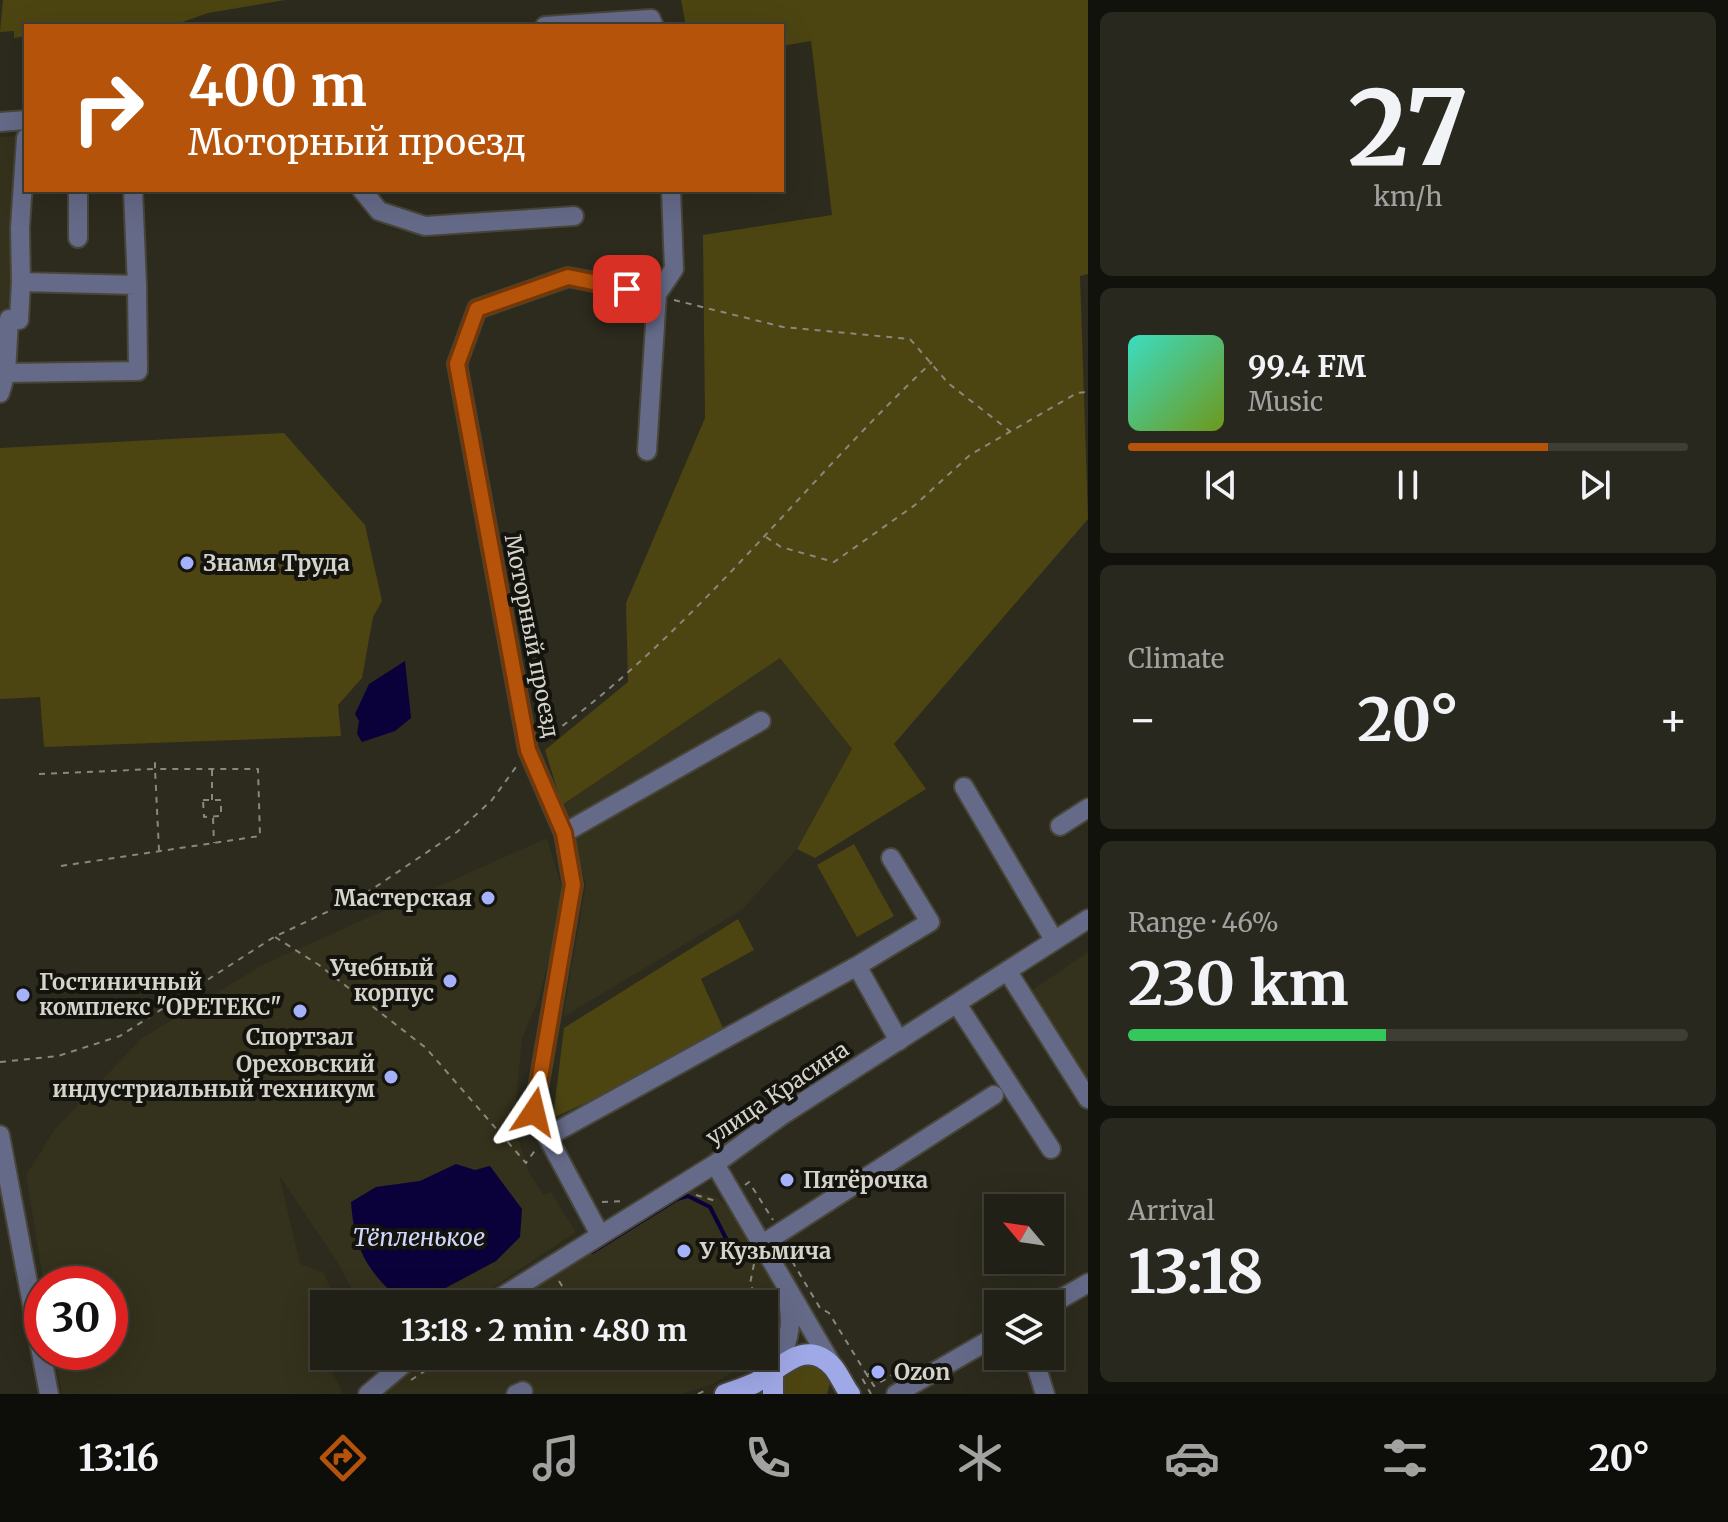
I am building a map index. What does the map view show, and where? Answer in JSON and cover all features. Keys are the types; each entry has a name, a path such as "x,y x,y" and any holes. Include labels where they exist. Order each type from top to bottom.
{"main road":[{"path":"778,1366 808,1354 821,1357 840,1383"},
{"path":"725,1394 756,1382 772,1370"},
{"path":"773,1394 776,1370"}],"street":[{"path":"575,24 651,19 653,24"},
{"path":"0,122 24,120"},
{"path":"0,393 6,373 9,319 23,324 20,228 24,168"},
{"path":"78,192 78,238"},
{"path":"6,373 138,371 133,192"},
{"path":"364,192 379,211 425,226 574,216"},
{"path":"647,451 657,294 674,269 671,192"},
{"name":"Моторный проезд","path":"599,1233 534,1112 573,885 564,833 528,750 457,364 477,309 568,277 657,294"},
{"path":"21,282 137,285"},
{"path":"564,833 761,721"},
{"path":"964,787 1054,940"},
{"path":"1060,826 1088,808"},
{"path":"549,1135 857,966 930,922 891,858"},
{"name":"улица Красина","path":"511,1290 715,1164 759,1131 1088,919"},
{"path":"857,966 899,1041"},
{"path":"1008,972 1088,1099"},
{"path":"957,1004 1051,1149"},
{"path":"764,1243 994,1095"},
{"path":"0,1135 49,1394"},
{"path":"715,1164 764,1243 840,1383"},
{"path":"778,1271 790,1306 791,1322 786,1348 778,1363"},
{"path":"1064,1297 1088,1283"},
{"path":"896,1394 984,1343"},
{"path":"1037,1370 1045,1394"},
{"path":"368,1394 397,1385"}],"path":[{"path":"657,294 783,327 910,339 948,383 1011,432"},
{"path":"0,1062 58,1056 120,1036 274,937 365,894 457,832 492,800 528,750 587,709 680,625 877,413 932,362"},
{"path":"765,536 781,547 834,562 915,505 970,455 1077,393 1088,392"},
{"path":"155,757 159,852"},
{"path":"212,769 212,800"},
{"path":"39,774 258,769 260,836 61,866"},
{"path":"203,800 212,800 221,800 221,816 204,817 203,800"},
{"path":"213,816 214,843"},
{"path":"274,937 319,965 426,1048 526,1163 549,1135"},
{"path":"732,1193 749,1182 781,1233 782,1244 820,1308 829,1313 874,1386 910,1364"},
{"path":"582,1203 624,1201"},
{"path":"554,1273 564,1290"},
{"path":"750,1284 753,1290"},
{"path":"397,1385 423,1370"},
{"path":"868,1374 862,1378 871,1394"}],"shaded area":[{"path":"3,0 285,0 208,13 177,24 24,24 24,36 14,38 14,31 0,32"},
{"path":"681,0 1088,0 1088,274 1080,276 1088,519 894,744 926,789 815,858 797,849 852,749 780,658 562,805 545,750 628,682 626,603 705,418 703,235 832,215 811,41 784,46 784,24 686,24"},
{"path":"15,136 10,312 0,312 0,137"},
{"name":"Знамя Труда","path":"284,433 365,525 382,601 373,617 362,678 338,705 341,736 44,747 40,697 0,699 0,448"},
{"path":"780,658 852,749 797,849 742,910 563,1017 586,884 562,805"},
{"path":"547,838 565,899 538,1001 522,1038 514,1125 529,1173 544,1195 551,1192 576,1232 489,1290 352,1290 279,1175 300,1264 324,1273 331,1290 310,1290 310,1370 331,1370 343,1394 62,1394 57,1370 128,1370 128,1266 41,1266 26,1175 55,1129 142,1038 264,964"},
{"path":"854,844 894,916 857,937 817,865"},
{"path":"738,919 754,950 701,979 727,1037 553,1118 564,1028"},
{"path":"1088,952 1088,1083 1031,991"},
{"path":"690,1190 717,1198 731,1209 779,1288 783,1330 778,1335 778,1290 525,1290"},
{"path":"806,1363 824,1371 830,1384 827,1394 783,1394 782,1376 789,1369"},
{"path":"408,1370 736,1370 713,1384 681,1394 377,1394"}],"water":[{"path":"405,661 411,718 395,731 362,742 357,734 359,721 355,714 369,684"},
{"name":"Тёпленькое","path":"456,1164 475,1170 490,1166 522,1209 520,1237 496,1261 442,1290 390,1290 365,1259 356,1235 351,1202 376,1187 420,1181"}],"waterway":[{"path":"592,1252 677,1199 688,1196 710,1207 737,1260"}],"place":[{"name":"Знамя Труда","path":"187,563"},
{"name":"Мастерская","path":"488,898"},
{"name":"Учебный корпус","path":"450,981"},
{"name":"Гостиничный комплекс \"ОРЕТЕКС\"","path":"23,995"},
{"name":"Спортзал","path":"300,1011"},
{"name":"Ореховский индустриальный техникум","path":"391,1077"},
{"name":"Пятёрочка","path":"787,1180"},
{"name":"У Кузьмича","path":"684,1251"},
{"name":"Ozon","path":"878,1372"}],"route":[{"path":"534,1112 573,885 564,833 528,750 457,364 477,309 568,277 627,289"}]}
